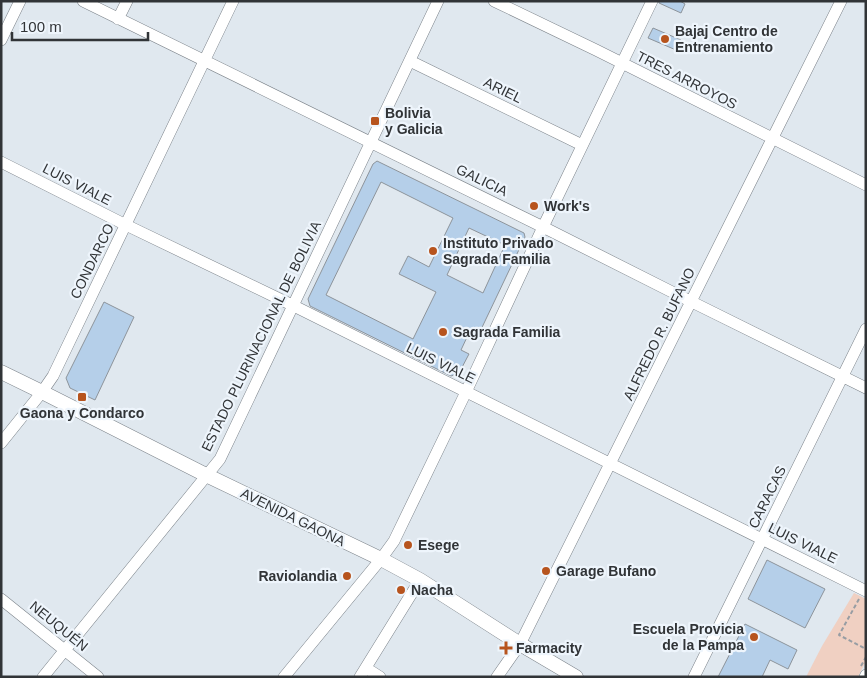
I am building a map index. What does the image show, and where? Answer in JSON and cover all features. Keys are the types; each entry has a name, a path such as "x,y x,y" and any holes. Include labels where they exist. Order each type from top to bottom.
{"main road":[{"name":"AVENIDA GAONA","path":"1,372 206,475 381,559 420,580 520,644 576,677"}],"street":[{"path":"1,40 20,1"},
{"name":"GALICIA","path":"83,1 866,388"},
{"path":"118,19 127,1"},
{"name":"CONDARCO","path":"1,443 53,376 234,1"},
{"name":"ESTADO PLURINACIONAL DE BOLIVIA","path":"43,677 220,459 438,1"},
{"name":"TRES ARROYOS","path":"494,1 866,185"},
{"path":"284,677 394,541 652,1"},
{"name":"ALFREDO R. BUFANO","path":"497,677 520,644 841,1"},
{"name":"ARIEL","path":"410,61 582,145"},
{"name":"LUIS VIALE","path":"1,162 865,591"},
{"name":"CARACAS","path":"694,677 866,329"},
{"path":"380,677 363,672 420,580"},
{"name":"NEUQUÉN","path":"1,599 98,677"}],"path":[{"path":"865,591 839,635 866,649"}],"shaded area":[{"path":"854,593 866,599 866,661 858,677 806,677 822,646"}],"building":[{"path":"659,1 680,1 685,4 681,13 659,3"},
{"name":"Bajaj Centro de Entrenamiento","path":"653,28 681,40 676,50 648,38"},
{"path":"377,161 524,233 525,237 476,340 468,335 461,350 469,354 459,373 451,376 310,306 308,299 373,164","holes":["381,182 453,218 429,267 408,256 399,274 436,292 413,339 326,295","469,228 505,245 483,293 447,275"]},
{"path":"104,302 134,317 95,400 70,388 66,378"},
{"path":"767,560 825,589 805,628 748,599"},
{"name":"Escuela Provicia de la Pampa","path":"745,624 797,650 788,669 770,660 762,677 718,677"}],"place":[{"name":"Bajaj Centro de Entrenamiento","path":"665,39"},
{"name":"Bolivia y Galicia","path":"375,121"},
{"name":"Work's","path":"534,206"},
{"name":"Instituto Privado Sagrada Familia","path":"433,251"},
{"name":"Sagrada Familia","path":"443,332"},
{"name":"Gaona y Condarco","path":"82,397"},
{"name":"Esege","path":"408,545"},
{"name":"Garage Bufano","path":"546,571"},
{"name":"Raviolandia","path":"347,576"},
{"name":"Nacha","path":"401,590"},
{"name":"Escuela Provicia de la Pampa","path":"754,637"},
{"name":"Farmacity","path":"506,648"}]}
